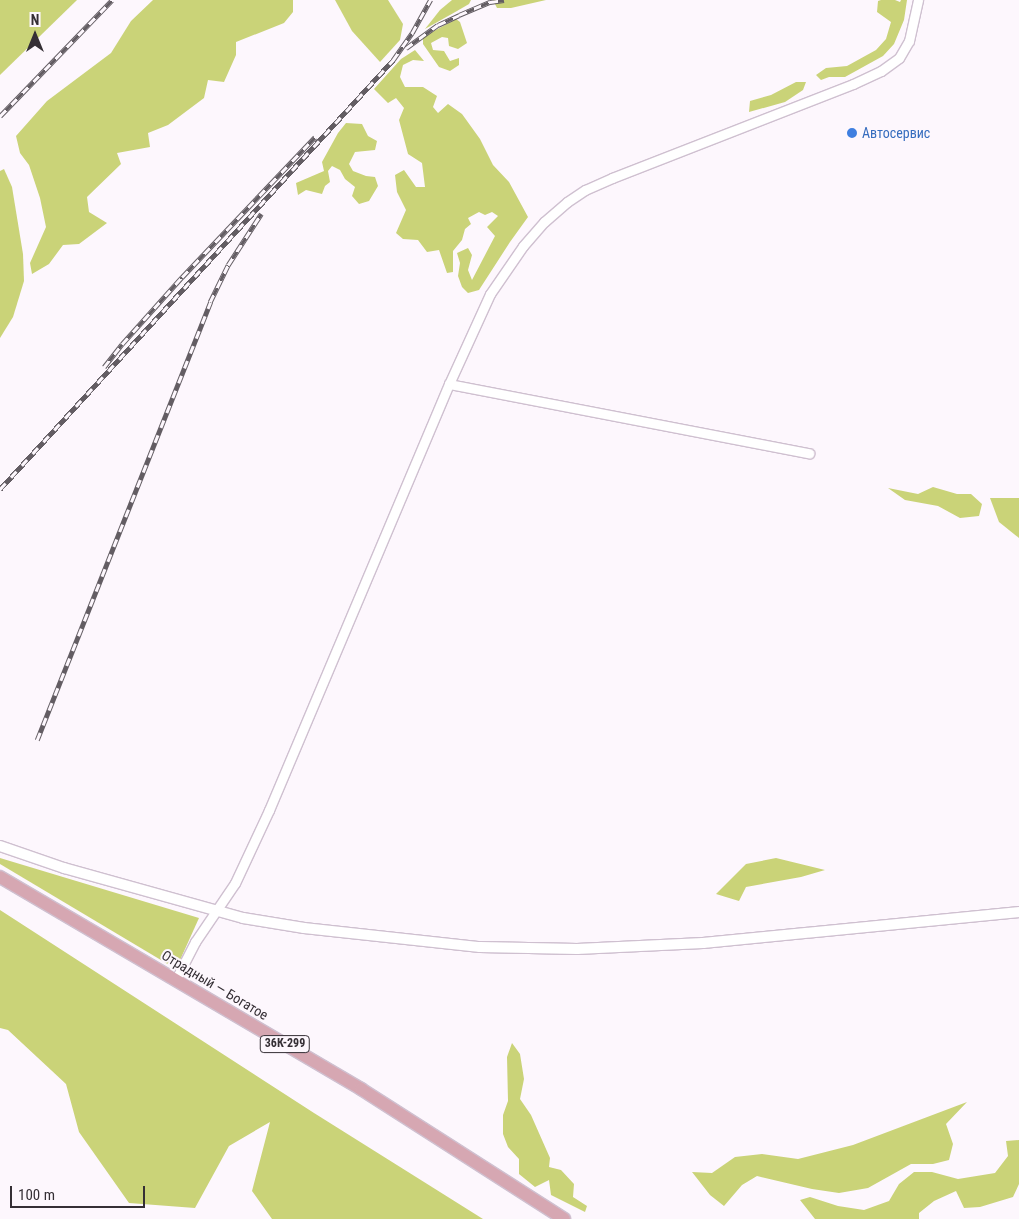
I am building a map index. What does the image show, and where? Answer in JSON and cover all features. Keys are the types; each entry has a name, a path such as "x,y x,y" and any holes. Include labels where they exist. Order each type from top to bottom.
{"main road":[{"name":"Отрадный — Богатое","path":"0,877 361,1089 564,1219"}],"street":[{"path":"176,980 195,942 235,883 269,810 449,384 490,294 505,270 544,222 567,202 612,178 845,87 881,70 899,58 909,41 918,0"},
{"path":"449,384 809,453"},
{"path":"0,846 64,868 216,911 304,928 480,947 577,949 703,943 1019,912"}],"green space":[{"path":"0,0 77,0 0,75"},
{"path":"153,0 293,0 293,12 284,23 236,42 236,55 224,82 208,80 204,98 168,125 148,133 150,147 117,153 121,164 87,197 89,212 107,223 79,244 63,245 49,264 32,274 30,263 46,227 40,198 29,165 20,153 16,136 47,101 111,53 131,21"},
{"path":"335,0 388,0 403,24 400,40 380,62 352,31"},
{"path":"452,0 471,0 469,4 425,29 440,10"},
{"path":"493,0 546,0 511,8 497,8"},
{"path":"901,0 907,0 904,20 894,44 883,56 845,77 829,77 821,80 816,75 826,68 847,66 876,50 886,39 891,22 877,12 878,1 900,2"},
{"path":"456,19 460,22 467,43 458,49 449,46 448,38 442,37 431,43 433,50 444,51 450,61 459,58 459,65 450,71 439,67 423,44 423,37"},
{"path":"415,50 424,61 413,60 403,65 400,77 405,87 423,87 437,96 433,107 438,113 448,104 462,114 480,139 493,165 509,182 528,217 479,290 468,293 462,287 458,276 460,263 457,253 468,248 472,255 468,270 472,280 495,236 487,227 498,216 492,212 485,215 479,212 468,218 471,224 465,229 462,240 453,251 453,272 447,273 439,250 427,252 418,240 403,239 396,233 406,210 397,192 395,175 404,170 416,187 425,187 422,163 408,154 399,120 404,108 396,98 388,103 374,89 401,59"},
{"path":"796,82 806,82 803,90 785,102 749,112 750,101 771,95"},
{"path":"346,123 362,124 368,136 377,141 375,150 355,152 349,164 353,171 375,177 378,186 369,201 359,204 352,196 355,187 345,179 340,170 332,166 328,171 330,182 325,186 322,194 306,190 298,195 296,183 324,171 322,162 338,133"},
{"path":"4,169 12,187 23,254 24,281 13,317 0,338 0,171"},
{"path":"933,487 957,494 971,494 982,504 979,516 960,518 938,506 905,500 888,488 918,494"},
{"path":"990,498 1019,498 1019,538 999,522"},
{"path":"0,858 199,918 176,969 0,864"},
{"path":"776,858 825,870 801,877 746,887 739,901 716,894 746,864"},
{"path":"0,910 314,1113 483,1219 272,1219 252,1191 270,1122 229,1146 195,1208 129,1203 79,1132 66,1084 8,1030 0,1028"},
{"path":"512,1043 520,1054 524,1079 520,1099 531,1115 550,1158 549,1167 561,1170 574,1184 573,1197 587,1206 585,1212 551,1195 549,1180 535,1187 519,1174 519,1159 508,1147 503,1134 503,1115 508,1101 507,1057"},
{"path":"967,1102 946,1124 953,1144 949,1160 933,1164 911,1164 868,1188 839,1193 812,1189 757,1176 742,1185 724,1206 710,1195 692,1172 712,1173 735,1157 762,1154 798,1159 853,1145"},
{"path":"1019,1140 1019,1184 1013,1197 980,1207 964,1208 956,1191 934,1201 919,1213 919,1219 815,1219 800,1200 810,1197 838,1206 864,1210 889,1201 899,1184 914,1172 932,1172 958,1179 995,1173 1008,1156 1006,1141"}],"railway":[{"path":"0,116 112,0"},
{"path":"0,489 393,60 412,33 430,0"},
{"path":"406,48 438,25 490,2 504,0"},
{"path":"104,367 182,277 315,137"},
{"path":"37,740 210,302 228,265 261,214"}],"place":[{"name":"Автосервис","path":"852,133"}]}
